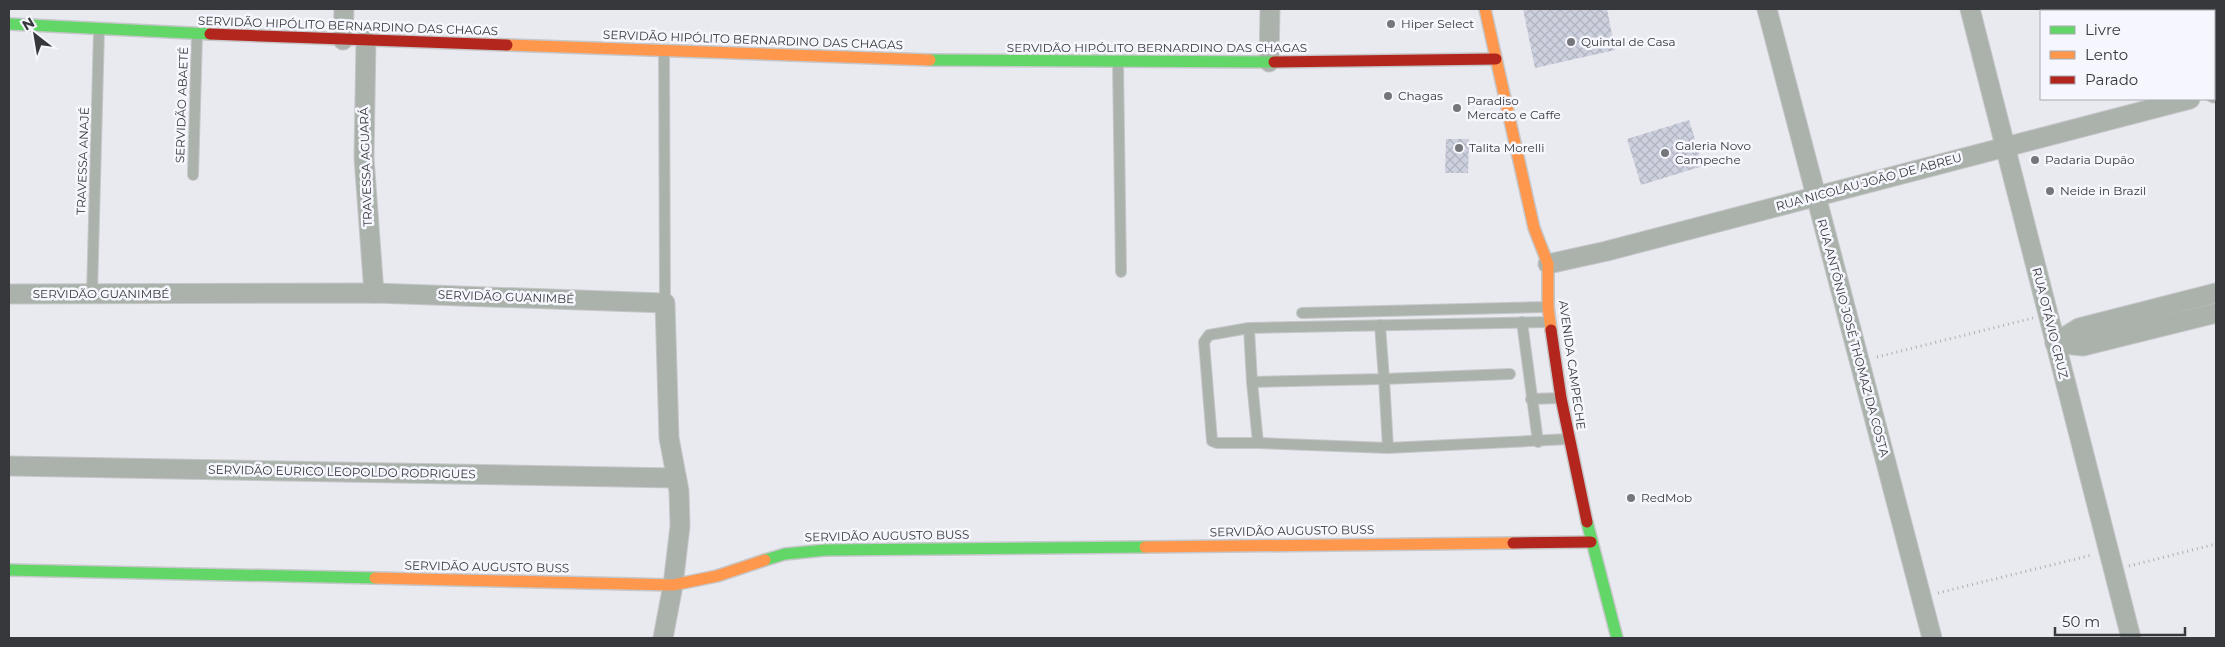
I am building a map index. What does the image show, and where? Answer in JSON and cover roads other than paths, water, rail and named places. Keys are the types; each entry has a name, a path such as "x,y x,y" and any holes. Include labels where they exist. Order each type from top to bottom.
{"street":[{"path":"9,19 12,9"},
{"path":"343,40 344,9"},
{"path":"1269,62 1270,9"},
{"name":"AVENIDA CAMPECHE","path":"1485,9 1534,228 1548,264 1548,307 1561,398 1591,542 1616,638"},
{"name":"RUA ANTÔNIO JOSÉ THOMAZ DA COSTA","path":"1767,9 1932,638"},
{"name":"RUA OTÁVIO CRUZ","path":"1970,9 2131,638"},
{"name":"SERVIDÃO HIPÓLITO BERNARDINO DAS CHAGAS","path":"9,24 343,40 965,61 1269,62 1496,59"},
{"name":"TRAVESSA AGUARÁ","path":"366,40 364,158 374,293"},
{"name":"RUA NICOLAU JOÃO DE ABREU","path":"1548,264 1607,251 2186,100"},
{"name":"SERVIDÃO GUANIMBÉ","path":"9,294 374,293 665,303"},
{"path":"2056,343 2079,328 2216,293"},
{"path":"663,638 674,586 680,526 679,491 669,438 665,303"},
{"path":"2056,343 2083,346 2216,313"},
{"name":"SERVIDÃO EURICO LEOPOLDO RODRIGUES","path":"9,466 676,478"},
{"name":"SERVIDÃO AUGUSTO BUSS","path":"9,570 674,586 717,576 784,554 826,550 1591,542"}],"lane":[{"name":"TRAVESSA ANAJÉ","path":"92,294 99,29"},
{"name":"SERVIDÃO ABAETÉ","path":"193,175 197,34"},
{"path":"664,51 665,303"},
{"path":"1118,62 1121,272"},
{"path":"1302,313 1548,307"},
{"path":"1522,322 1538,442"},
{"path":"1550,322 1249,328 1209,335 1204,342 1212,441 1218,443 1388,448 1569,439"},
{"path":"1380,325 1388,448"},
{"path":"1249,328 1258,443"},
{"path":"1252,382 1510,374"},
{"path":"1531,400 1561,398"}],"place":[{"name":"Hiper Select","path":"1391,24"},
{"name":"Quintal de Casa","path":"1571,42"},
{"name":"Chagas","path":"1388,96"},
{"name":"Paradiso Mercato e Caffe","path":"1457,108"},
{"name":"Talita Morelli","path":"1459,148"},
{"name":"Galeria Novo Campeche","path":"1665,153"},
{"name":"Padaria Dupão","path":"2035,160"},
{"name":"Neide in Brazil","path":"2050,191"},
{"name":"RedMob","path":"1631,498"}]}
